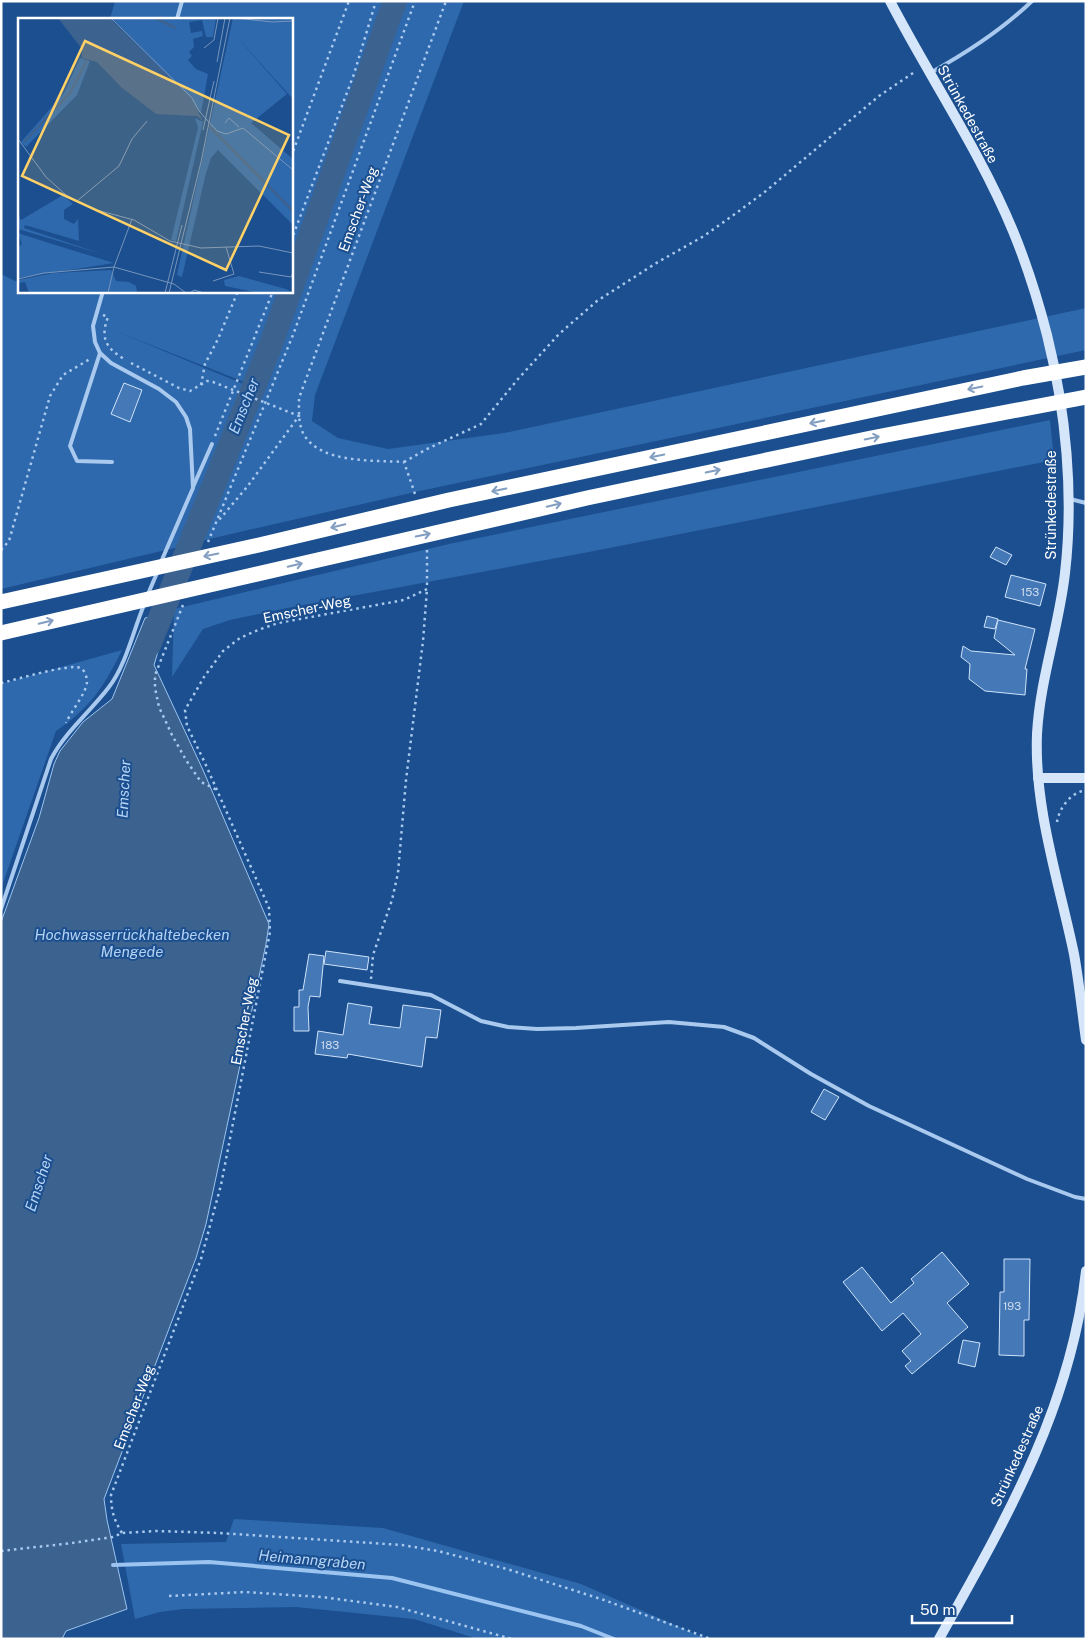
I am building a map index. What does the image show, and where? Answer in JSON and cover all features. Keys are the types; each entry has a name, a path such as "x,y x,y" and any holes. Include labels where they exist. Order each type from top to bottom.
{"highway":[{"path":"1,602 259,545 449,500 1086,366"},
{"path":"1,633 391,542 728,467 1086,397"}],"main road":[{"name":"Strünkedestraße","path":"890,1 974,152 1014,232 1047,337 1060,403 1068,499 1065,573 1041,699 1037,734 1038,778 1046,833 1074,957 1086,1040"},
{"path":"1038,778 1086,778"},
{"name":"Strünkedestraße","path":"939,1639 991,1547 1024,1481 1046,1430 1062,1382 1077,1325 1086,1271"}],"lane":[{"path":"178,18 182,1"},
{"path":"927,68 981,42 1012,21 1032,1"},
{"path":"103,292 93,326 95,342 100,353 111,363 159,388 176,402 186,417 190,429 193,488"},
{"path":"100,353 70,446 77,461 112,462"},
{"path":"1,909 51,760 59,744 110,686 119,671 139,616 212,444"},
{"path":"1068,499 1086,503"},
{"path":"340,981 431,995 481,1021 508,1027 537,1029 576,1028 669,1022 724,1027 754,1038 811,1074 869,1106 1028,1179 1075,1197 1086,1198"}],"path":[{"path":"292,154 349,1"},
{"path":"292,238 354,74 376,1"},
{"path":"205,549 293,335 415,1"},
{"name":"Emscher-Weg","path":"404,462 343,458 325,452 312,443 303,432 299,416 299,398 446,1"},
{"path":"415,492 404,462 481,424 559,334 597,301 658,262 704,236 766,191 879,96 927,68"},
{"path":"201,384 205,364 218,339 238,292"},
{"path":"212,444 272,292"},
{"path":"97,313 108,317 104,329 104,340 113,352 179,388 190,391 207,381 213,382 299,416 247,487 216,523"},
{"path":"1,550 9,541 50,396 63,374 100,353"},
{"path":"370,985 373,955 392,900 398,873 406,780 423,641 427,589 427,549"},
{"name":"Emscher-Weg","path":"122,1533 113,1515 111,1495 181,1314 200,1260 221,1186 238,1106 270,932 269,908 218,791 187,726 185,710 204,676 223,651 240,638 278,624 404,600 427,589"},
{"path":"184,603 155,674 155,688 159,707 168,728 186,760 201,782 218,791"},
{"path":"1,683 67,667 83,670 86,674 87,682 66,723 65,730 68,734"},
{"path":"1058,814 1075,794 1086,790"},
{"path":"1,1551 113,1537 122,1533 158,1531 402,1545 438,1551 507,1569 595,1597 711,1639"},
{"path":"169,1596 246,1592 322,1597 398,1607 512,1639"}],"shaded area":[{"path":"115,1 464,1 315,395 312,421 338,438 388,449 504,433 1086,308 1086,350 415,492 192,543 244,410 187,545 1,589 1,274 18,282 18,292 287,292 252,385 118,332 253,388 295,283 292,282 292,18 110,18"},
{"path":"1050,420 1054,460 589,552 230,620 203,629 172,677 174,609 449,544"},
{"path":"122,650 95,696 78,714 56,731 1,889 1,684"},
{"path":"234,1519 383,1528 581,1584 707,1639 478,1639 414,1619 296,1607 183,1609 160,1612 135,1619 121,1544 226,1542"}],"water":[{"name":"Hochwasserrückhaltebecken Mengede","path":"170,612 154,665 203,770 269,924 266,944 206,1224 196,1258 104,1499 127,1609 66,1631 62,1639 1,1639 1,922 39,818 54,764 60,751 83,722 112,699 145,618"}],"building":[{"path":"124,383 142,390 130,422 111,414"},
{"path":"996,547 1012,555 1006,565 990,557"},
{"path":"1011,575 1046,584 1040,606 1005,597"},
{"path":"987,616 998,619 995,629 984,627"},
{"path":"998,620 1035,629 1025,669 1027,669 1025,695 985,691 969,679 970,664 961,657 963,646 971,651 1015,655 994,638"},
{"path":"326,951 369,957 367,970 324,964"},
{"path":"309,954 324,956 320,997 310,996 308,1007 309,1031 294,1031 294,1007 299,1007 299,990 303,990"},
{"path":"348,1003 372,1007 369,1024 400,1028 403,1005 441,1010 437,1038 426,1037 422,1067 348,1054 347,1058 315,1054 318,1031 343,1035"},
{"path":"824,1089 839,1097 825,1120 811,1112"},
{"path":"942,1252 969,1284 947,1303 968,1327 912,1374 905,1366 911,1361 902,1351 921,1334 903,1313 882,1331 843,1282 862,1267 891,1303 914,1283 911,1279"},
{"path":"1004,1259 1030,1259 1029,1320 1024,1320 1024,1356 999,1355 1000,1292 1004,1292"},
{"path":"963,1340 980,1343 975,1367 958,1363"}],"waterway":[{"name":"Emscher","path":"292,286 395,1"},
{"name":"Emscher","path":"149,645 271,344 290,292"},
{"name":"Heimanngraben","path":"113,1565 209,1562 392,1578 581,1626 614,1639"}]}
